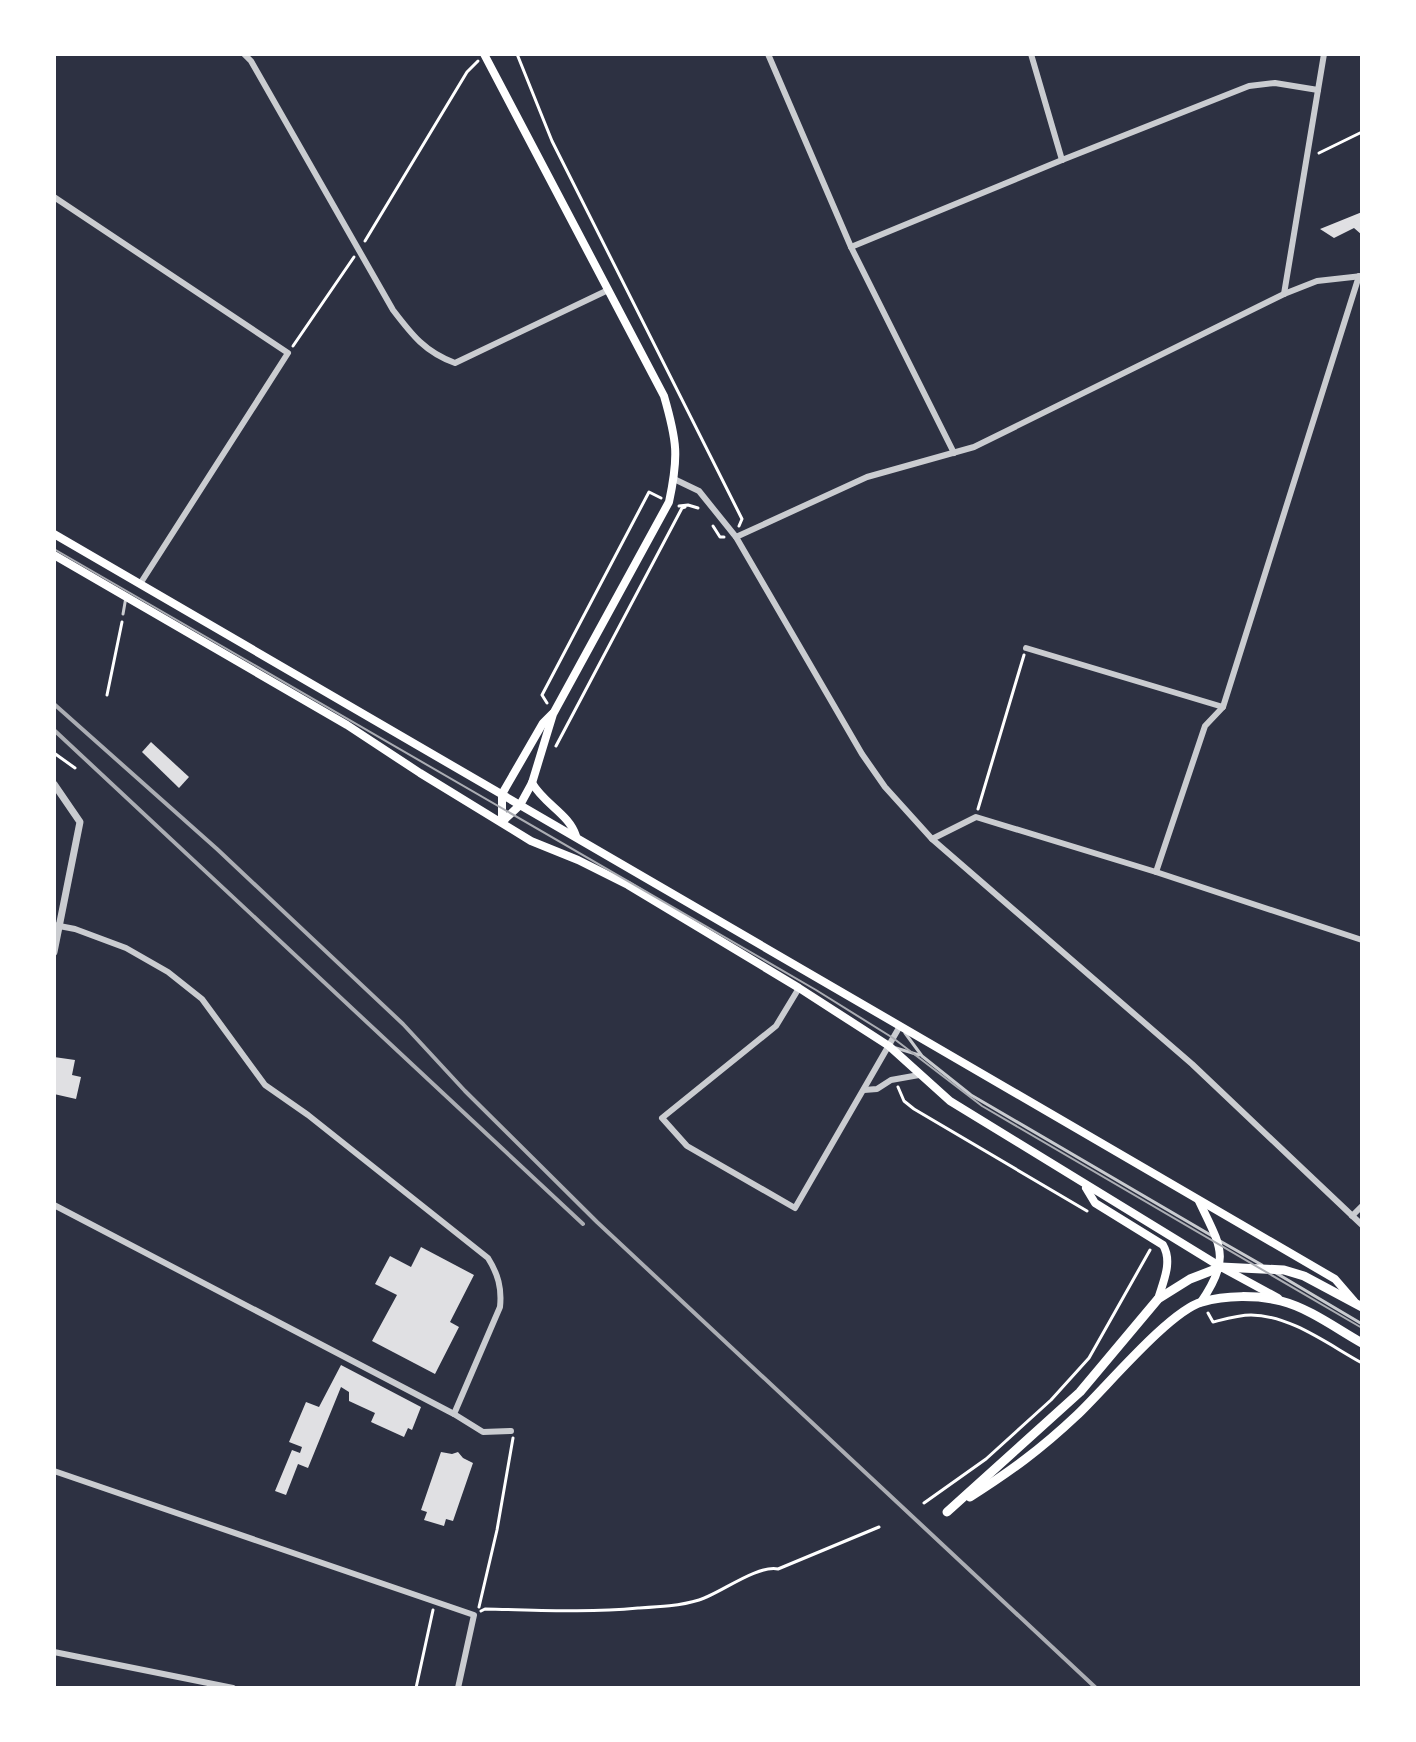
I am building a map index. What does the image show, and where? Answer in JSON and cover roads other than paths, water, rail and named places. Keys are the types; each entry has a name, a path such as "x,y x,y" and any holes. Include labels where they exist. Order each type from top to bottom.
{"main road":[{"path":"484,54 606,291 664,396 676,437 677,466 669,502 553,714 532,783 520,805 502,822"},
{"path":"54,534 1335,1279 1359,1305"},
{"path":"54,555 347,725 531,841 628,885 799,988 889,1046 950,1101 1221,1267 1362,1343"},
{"path":"502,822 502,794 543,723 553,714"},
{"path":"532,783 541,798 572,823 577,837"},
{"path":"1083,1184 1095,1203 1163,1245 1167,1252 1167,1268 1158,1299"},
{"path":"1199,1201 1217,1239 1221,1267 1201,1302"},
{"path":"1283,1301 1241,1297 1201,1302 1184,1311 1029,1460 947,1512 1080,1392 1158,1299 1190,1279 1221,1267 1265,1267 1304,1276 1359,1305"}],"street":[{"path":"244,54 251,61 393,310 413,337 435,356 455,363 606,291"},
{"path":"768,54 851,247 954,453"},
{"path":"1031,54 1062,160"},
{"path":"1284,294 1324,54"},
{"path":"851,247 1249,86 1275,83 1318,90"},
{"path":"54,197 288,353 140,584"},
{"path":"736,537 867,477 974,447 1284,294 1317,281 1361,276 1223,707 1205,726 1156,872"},
{"path":"674,479 699,491 736,537 862,754 892,796 932,839 1192,1064 1362,1225"},
{"path":"1026,648 1223,707"},
{"path":"54,784 80,822 56,925 54,952"},
{"path":"932,839 976,817 1362,940"},
{"path":"56,925 126,948 168,972 202,999 265,1085 308,1115 488,1258 502,1290 500,1307 454,1414"},
{"path":"799,988 776,1026 662,1118 687,1146 795,1208 900,1026"},
{"path":"864,1090 877,1089 895,1079 919,1075"},
{"path":"54,1205 483,1432 511,1431"},
{"path":"1352,1216 1362,1206"},
{"path":"54,1471 474,1615 458,1688"},
{"path":"54,1652 233,1688"}],"lane":[{"path":"123,614 126,597"},
{"path":"900,1026 922,1056 971,1095 1362,1324"},
{"path":"889,1046 922,1056"}],"tram line":[{"path":"54,549 816,990 893,1038 982,1106 1362,1328"}],"railway":[{"path":"54,704 217,849 403,1024 465,1091 597,1222 1096,1688"},
{"path":"54,730 583,1224"}]}
